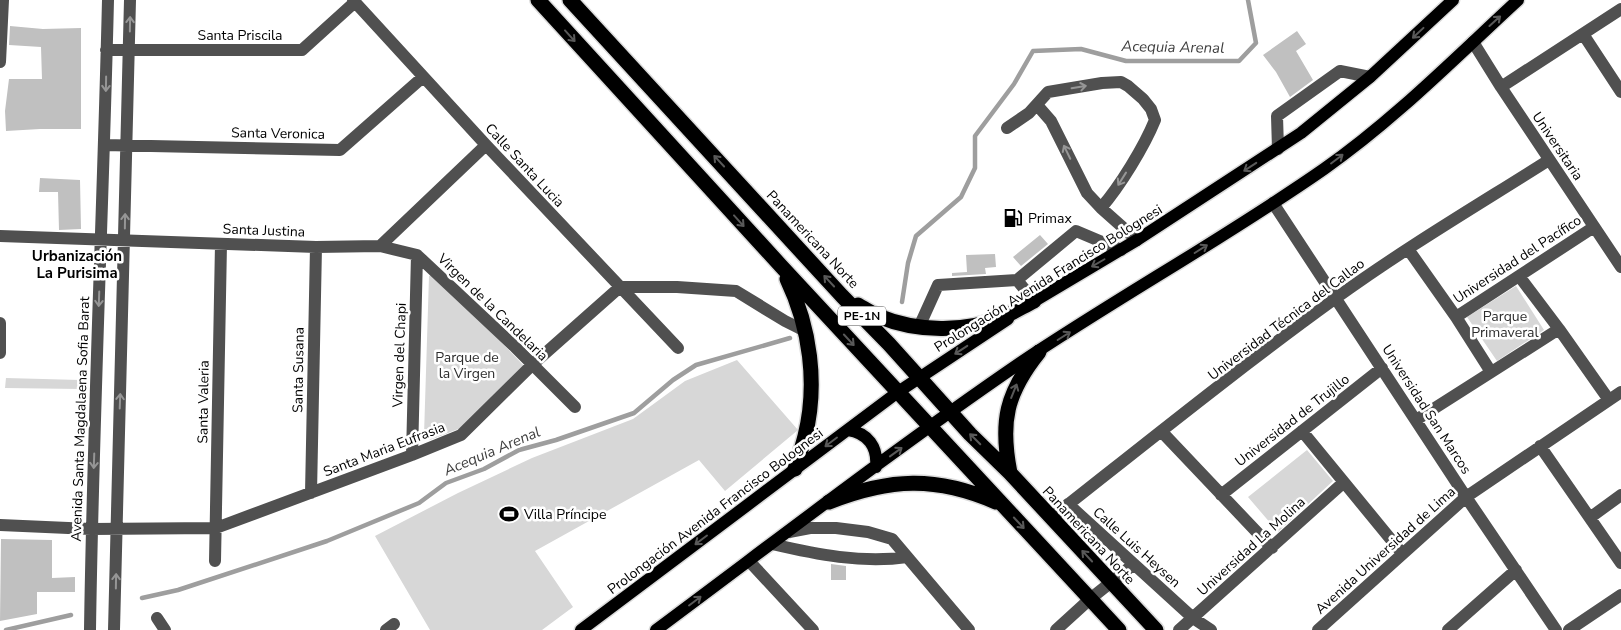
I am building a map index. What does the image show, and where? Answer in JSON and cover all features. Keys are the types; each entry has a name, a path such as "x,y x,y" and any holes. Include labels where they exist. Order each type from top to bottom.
{"highway":[{"name":"PE-1N","path":"538,0 781,266 1119,630"},
{"name":"Panamericana Norte","path":"570,0 842,296 951,411 970,434 1010,473 1156,630"},
{"path":"781,266 796,298 806,331 810,366 810,401 805,436 795,470"},
{"path":"842,296 878,316 919,327 947,329 975,325 1002,317 1034,300"},
{"path":"1010,473 1005,447 1006,419 1013,393 1025,368 1039,352"},
{"path":"829,502 864,489 886,484 916,482 946,485 975,493 1002,505"}],"main road":[{"name":"Prolongación Avenida Francisco Bolognesi","path":"581,630 918,377 1034,300 1137,240 1278,150 1370,77 1453,0"},
{"path":"656,630 951,411 1039,352 1274,203 1325,168 1394,113 1518,0"},
{"path":"848,430 855,431 868,439 876,452 876,467"}],"street":[{"path":"0,62 3,0"},
{"name":"Avenida Santa Magdalaena Sofia Barat","path":"90,630 91,529 102,240 108,0"},
{"path":"114,630 130,0"},
{"name":"Santa Priscila","path":"106,50 302,50 354,1"},
{"name":"Calle Santa Lucia","path":"354,1 486,145 678,348"},
{"path":"1501,87 1621,9"},
{"path":"1583,34 1621,92"},
{"name":"Universitaria","path":"1472,42 1621,266"},
{"path":"1278,150 1277,116 1340,71 1370,77"},
{"name":"Santa Veronica","path":"104,145 340,150 423,77"},
{"path":"1007,128 1037,105 1048,92 1102,83 1121,82 1136,92 1151,109 1155,120 1150,134 1101,208"},
{"path":"1037,105 1051,121 1087,193 1137,240"},
{"path":"380,246 486,145"},
{"name":"Universidad Técnica del Callao","path":"1051,518 1161,431 1336,298 1408,249 1550,160"},
{"name":"Universidad San Marcos","path":"1274,203 1466,497 1556,630"},
{"name":"Universidad del Pacífico","path":"1456,317 1594,227"},
{"path":"919,327 938,285 1017,280 1076,231 1120,250"},
{"name":"Santa Justina","path":"0,236 316,247 380,246"},
{"name":"Santa Valeria","path":"215,561 221,244"},
{"name":"Virgen de la Candelaria","path":"380,246 417,255 576,407"},
{"name":"Santa Susana","path":"311,493 316,247"},
{"path":"1408,249 1456,317 1491,372"},
{"name":"Virgen del Chapi","path":"412,455 417,255"},
{"path":"1519,276 1609,400"},
{"path":"1017,280 1034,300"},
{"path":"620,287 677,287 736,291 785,321 806,331"},
{"name":"Santa Maria Eufrasia","path":"0,525 91,529 216,528 412,455 460,435 532,365 620,287"},
{"path":"0,323 0,353"},
{"path":"1416,420 1559,329"},
{"name":"Universidad de Trujillo","path":"1222,495 1382,368"},
{"name":"Avenida Universidad de Lima","path":"1318,630 1466,497 1621,392"},
{"path":"1161,431 1272,548"},
{"path":"1302,431 1402,553"},
{"path":"1540,446 1591,517 1621,563"},
{"name":"Universidad La Molina","path":"1179,630 1343,483"},
{"path":"1591,517 1621,496"},
{"name":"Calle Luis Heysen","path":"1068,504 1193,618 1211,630"},
{"path":"789,532 810,528 836,528 868,532 892,539 969,630"},
{"path":"772,544 810,553 886,560 907,557"},
{"path":"749,561 813,630"},
{"path":"1056,630 1090,599 1134,564"},
{"path":"1448,630 1516,570"},
{"path":"1569,630 1621,595"},
{"path":"158,618 165,630"},
{"path":"1328,621 1338,630"}],"green space":[{"name":"Parque de la Virgen","path":"435,273 525,367 461,428 430,440 424,435 429,276"},
{"name":"Parque Primaveral","path":"1516,286 1544,330 1497,361 1467,317"},
{"name":"Villa Príncipe","path":"737,360 798,430 725,491 699,460 535,551 573,607 542,630 430,630 375,536 458,493 532,458 633,419 685,381"},
{"path":"6,378 80,380 80,389 5,388"},
{"path":"1307,450 1333,481 1278,532 1248,497"}],"building":[{"path":"10,26 43,29 81,28 81,129 6,131 5,111 9,79 42,79 41,47 9,45"},
{"path":"1297,31 1306,44 1296,51 1313,80 1290,97 1276,72 1263,55"},
{"path":"40,178 80,180 81,229 59,230 58,192 39,192"},
{"path":"1040,235 1048,244 1021,266 1013,257"},
{"path":"995,254 996,267 985,268 986,274 952,276 952,273 967,272 966,255"},
{"path":"1,539 52,540 52,578 75,577 75,592 37,592 37,614 0,621"},
{"path":"831,564 846,566 846,580 831,580"}],"waterway":[{"name":"Acequia Arenal","path":"902,302 908,263 916,236 961,197 975,168 975,136 1014,84 1033,51 1081,49 1126,61 1239,61 1256,43 1248,0"},
{"name":"Acequia Arenal","path":"142,598 178,590 327,541 419,503 446,483 484,469 519,450 556,440 634,413 673,380 696,365 790,338"},
{"name":"Acequia Arenal","path":"6,630 71,615"}],"place":[{"name":"Primax","path":"1013,218"},
{"name":"Villa Príncipe","path":"509,514"}],"district":[{"name":"Urbanización La Purisima","path":"77,264"}]}
